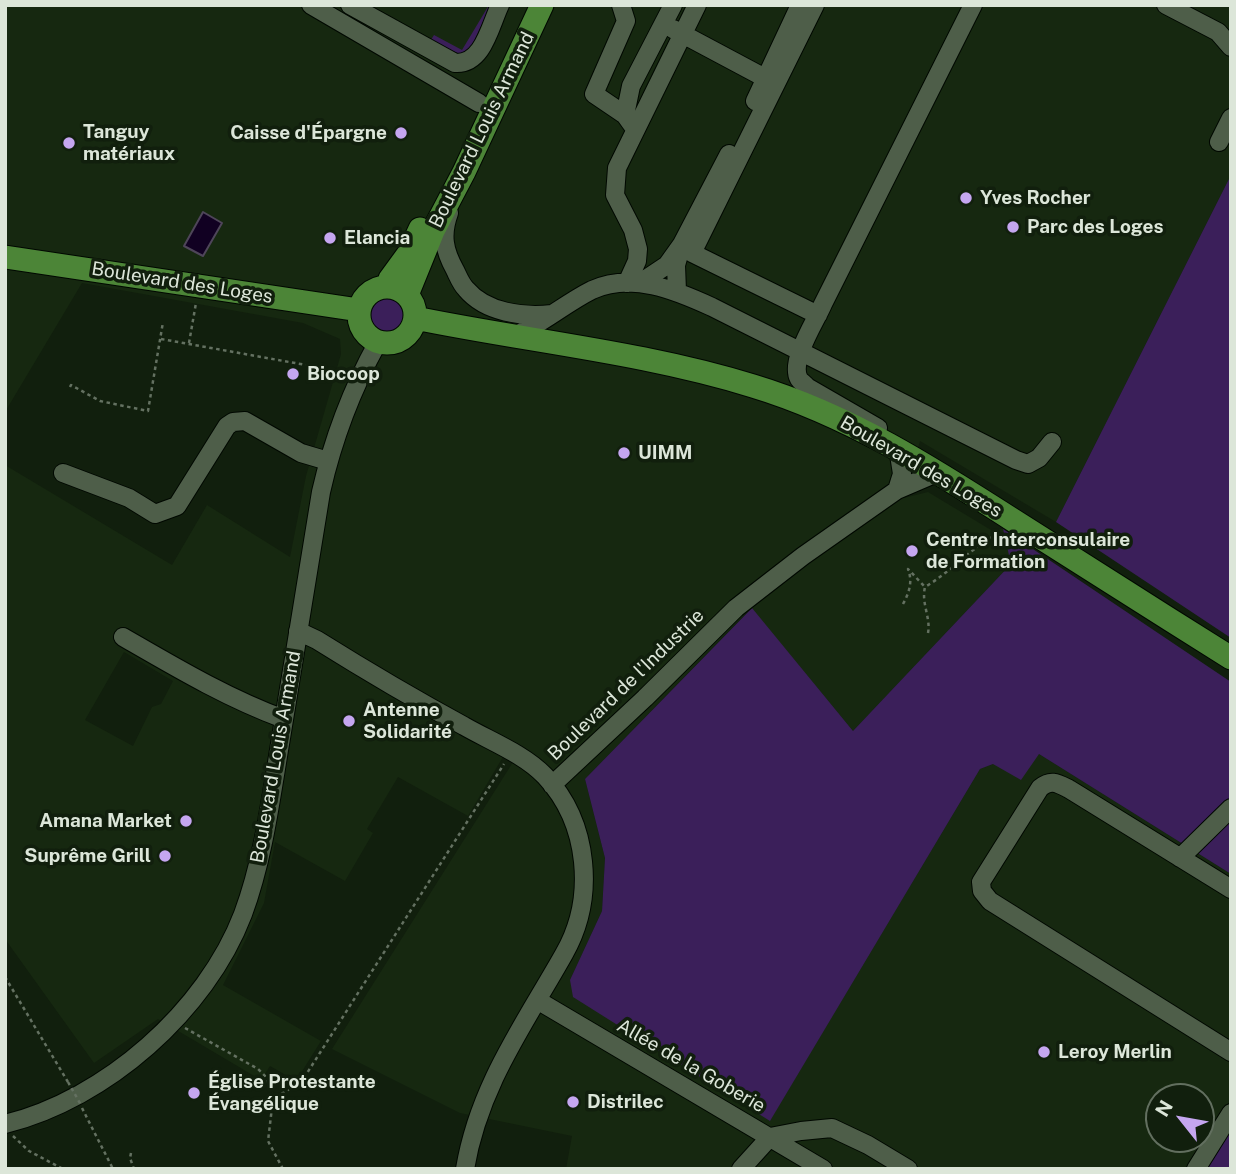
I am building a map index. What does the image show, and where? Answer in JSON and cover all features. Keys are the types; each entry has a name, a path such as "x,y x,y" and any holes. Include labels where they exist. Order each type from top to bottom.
{"main road":[{"name":"Boulevard Louis Armand","path":"528,5 409,253 390,279 397,291 464,172 542,5"},
{"name":"Boulevard des Loges","path":"5,257 359,310"},
{"path":"397,291 415,309 413,326 402,339 395,342 378,342 370,338 360,326 359,310 369,293 397,291"},
{"name":"Boulevard des Loges","path":"415,318 669,364 753,386 828,414 898,448 939,472 1230,658"}],"street":[{"path":"311,5 479,103"},
{"path":"351,5 444,58 465,64 474,60 500,5"},
{"path":"621,5 626,21 594,94 630,122"},
{"path":"634,283 638,249 633,230 615,195 615,181 630,122 631,86 673,5"},
{"path":"630,122 697,5"},
{"path":"634,283 653,276 667,265 682,244 800,5"},
{"path":"815,5 692,253 818,315"},
{"path":"939,472 899,440 807,387 798,378 797,365 800,352 818,315 973,5"},
{"path":"1166,5 1218,32 1231,47"},
{"path":"664,24 765,78"},
{"path":"1219,142 1231,118"},
{"path":"464,172 443,234 446,255 466,289 503,311 529,317 552,314"},
{"path":"677,291 676,265 682,244"},
{"path":"512,337 534,328 592,290 612,284 634,283 677,291 1016,460 1028,464 1039,458 1052,442"},
{"name":"Boulevard Louis Armand","path":"12,1126 88,1089 134,1058 173,1022 218,962 243,915 262,851 328,461 344,415 378,342"},
{"path":"63,473 129,498 155,514 177,506 227,426 233,422 245,421 301,453 328,461"},
{"path":"897,490 902,474 898,448"},
{"name":"Boulevard de l'Industrie","path":"465,1169 473,1128 504,1054 576,929 585,876 573,819 552,785 736,608 803,556 897,490 939,472"},
{"path":"298,631 536,768 552,785"},
{"path":"123,637 206,684 284,719"},
{"path":"1231,889 1056,782 1047,782 1040,788 982,882 982,891 990,901 1231,1052"},
{"path":"1180,858 1231,808"},
{"name":"Allée de la Goberie","path":"537,1000 823,1169"},
{"path":"5,1110 12,1126"},
{"path":"1196,1169 1230,1116"},
{"path":"741,1169 770,1137 832,1128 868,1145 908,1169"}],"path":[{"path":"189,343 196,303"},
{"path":"70,387 71,385 100,401 148,411 163,322"},
{"path":"160,339 306,365"},
{"path":"928,633 923,596 925,587 953,569 987,539 1002,531"},
{"path":"903,604 910,588 911,577 908,569 925,587"},
{"path":"273,1099 302,1081 511,753"},
{"path":"5,977 81,1105 113,1169"},
{"path":"173,1022 258,1069 266,1077 273,1099 268,1141 283,1169"},
{"path":"12,1126 16,1141 63,1169"},
{"path":"131,1153 134,1169"}],"shaded area":[{"path":"5,5 1231,5 1231,175 1056,522 920,441 904,498 928,492 991,530 1003,529 1012,563 853,731 751,608 585,779 605,858 602,911 570,980 770,1120 980,769 1039,754 1231,874 1231,1129 1206,1169 566,1169 572,1136 460,1113 332,1049 520,751 510,745 468,816 398,777 367,829 373,833 345,881 275,842 264,903 223,985 321,1041 296,1081 270,1066 261,1080 158,1019 94,1063 5,939 5,465 172,565 207,505 290,557 306,476 341,354 340,339 303,323 82,283 5,412","holes":["124,652 173,681 161,704 152,707 133,746 85,720"]},
{"path":"489,5 470,49 461,54 429,43 434,35 462,50"},
{"path":"1231,175 1231,638 1056,522"},
{"path":"203,212 222,223 203,256 184,246"},
{"path":"389,298 403,303 408,317 403,331 389,336 375,331 370,317 375,303"},
{"path":"1003,529 1231,682 1231,874 1039,754 1021,780 993,764 980,769 770,1121 573,997 570,980 602,911 605,858 585,779 752,608 853,731 1011,564"},
{"path":"1229,1133 1231,1169 1206,1169"}],"place":[{"name":"Caisse d'Épargne","path":"401,133"},
{"name":"Tanguy matériaux","path":"69,143"},
{"name":"Yves Rocher","path":"966,198"},
{"name":"Parc des Loges","path":"1013,227"},
{"name":"Elancia","path":"330,238"},
{"name":"Biocoop","path":"293,374"},
{"name":"UIMM","path":"624,453"},
{"name":"Centre Interconsulaire de Formation","path":"912,551"},
{"name":"Antenne Solidarité","path":"349,721"},
{"name":"Amana Market","path":"186,821"},
{"name":"Suprême Grill","path":"165,856"},
{"name":"Leroy Merlin","path":"1044,1052"},
{"name":"Église Protestante Évangélique","path":"194,1093"},
{"name":"Distrilec","path":"573,1102"}]}
